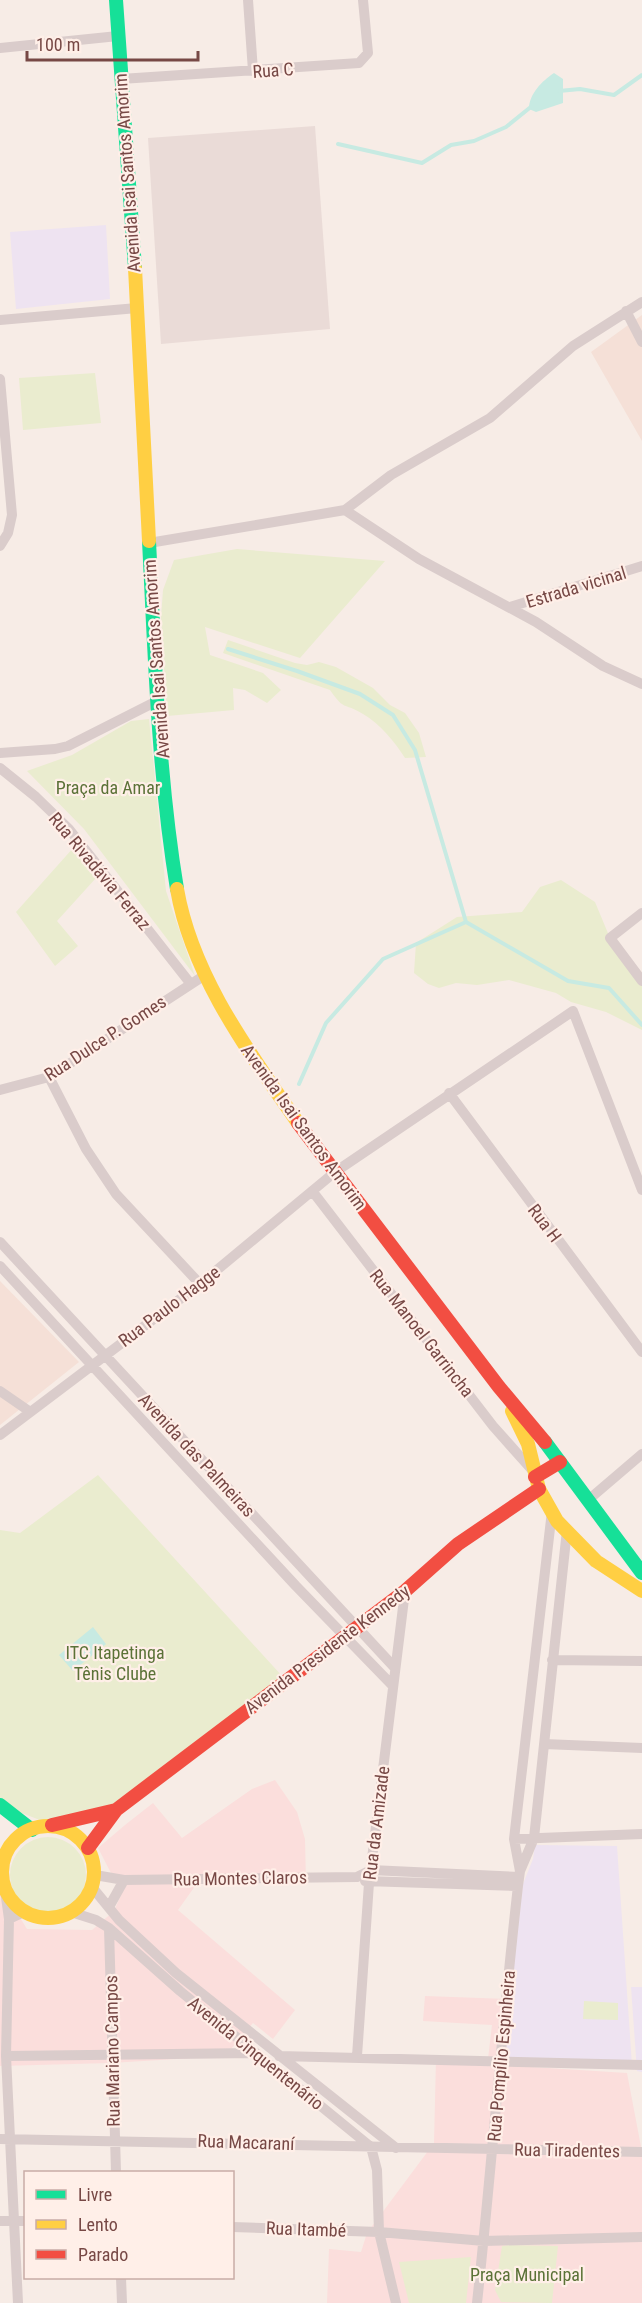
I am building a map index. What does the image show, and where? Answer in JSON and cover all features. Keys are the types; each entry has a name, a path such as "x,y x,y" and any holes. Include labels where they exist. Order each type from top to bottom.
{"main road":[{"name":"Avenida Isai Santos Amorim","path":"116,0 137,308 167,829 180,905 205,975 252,1057 335,1172 499,1387 560,1462 586,1501 642,1573"},
{"path":"499,1387 526,1440 535,1479 552,1511 602,1566 642,1591"},
{"name":"Avenida Presidente Kennedy","path":"88,1848 116,1810 349,1631 405,1591 535,1479 560,1462"},
{"path":"0,1805 32,1830"},
{"name":"Avenida Presidente Kennedy","path":"46,1827 116,1810"},
{"path":"46,1827 71,1833 88,1848 94,1881 82,1904 71,1912 49,1917 24,1912 13,1903 2,1870 11,1845 32,1830 46,1827"}],"street":[{"path":"248,0 254,71"},
{"name":"Rua C","path":"121,79 254,71 363,61 368,53 363,0"},
{"path":"0,48 118,36"},
{"path":"149,543 345,510 391,475 490,418 573,346 642,302"},
{"path":"0,320 137,308"},
{"path":"626,311 642,342"},
{"path":"0,380 4,469 12,515 8,533 0,546"},
{"path":"345,510 419,559 510,607 603,666 642,684"},
{"name":"Estrada vicinal","path":"510,607 642,566"},
{"path":"0,753 42,751 68,746 158,701"},
{"name":"Rua Rivadávia Ferraz","path":"0,768 36,797 69,829 190,983"},
{"path":"642,913 610,938 642,981"},
{"name":"Rua Dulce P. Gomes","path":"0,1090 48,1077 205,975"},
{"path":"335,1172 573,1011 642,1190"},
{"path":"48,1077 86,1149 116,1194 200,1284"},
{"name":"Rua H","path":"449,1093 642,1352"},
{"name":"Rua Paulo Hagge","path":"0,1435 200,1284 314,1192 335,1172"},
{"name":"Rua Manoel Garrincha","path":"314,1192 535,1479"},
{"name":"Avenida das Palmeiras","path":"0,1242 105,1354 349,1631 392,1685"},
{"name":"Avenida das Palmeiras","path":"0,1266 92,1365 349,1631 395,1668"},
{"path":"0,1391 30,1411"},
{"path":"586,1501 642,1454"},
{"name":"Rua Pompílio Espinheira","path":"477,2303 493,2149 498,2062 519,1878 514,1839 552,1511"},
{"name":"Rua Pompílio Espinheira","path":"519,1878 534,1838 567,1530"},
{"name":"Rua da Amizade","path":"357,2056 369,1882 405,1591"},
{"path":"552,1660 642,1661"},
{"path":"544,1744 642,1748"},
{"path":"514,1839 642,1834"},
{"path":"2,1870 9,1919 5,2139 18,2303"},
{"name":"Rua Montes Claros","path":"357,1877 371,1870 519,1878"},
{"name":"Rua Montes Claros","path":"94,1881 357,1877 369,1882 519,1878"},
{"path":"109,1907 123,1880"},
{"name":"Avenida Cinquentenário","path":"94,1881 109,1907 132,1934 176,1973 396,2149"},
{"path":"9,1919 24,1912"},
{"name":"Avenida Cinquentenário","path":"71,1912 96,1920 110,1929 255,2053 371,2147"},
{"name":"Rua Mariano Campos","path":"110,1929 111,2055 116,2171"},
{"path":"6,2056 255,2053"},
{"path":"279,2056 357,2056 642,2065"},
{"name":"Rua Macaraní","path":"5,2139 114,2139 396,2149 493,2149"},
{"path":"371,2147 377,2170 379,2232 396,2303"},
{"name":"Rua Tiradentes","path":"493,2149 642,2152"},
{"path":"0,2221 24,2221"},
{"name":"Rua Itambé","path":"234,2227 379,2232 483,2241 642,2237"},
{"path":"121,2279 122,2303"}],"shaded area":[{"path":"315,126 330,329 161,344 148,138"},
{"path":"106,225 110,299 16,309 10,232"},
{"path":"642,315 642,441 591,352"},
{"path":"0,1281 79,1362 0,1425"},
{"path":"275,1780 297,1812 305,1839 306,1882 198,1882 178,1910 295,2010 273,2039 253,2023 225,2056 111,2063 0,2066 0,1885 27,1929 92,1930 114,1911 124,1888 111,1873 98,1848 125,1825 153,1803 182,1838 252,1789"},
{"path":"535,1845 617,1846 632,2065 503,2058 523,1884 533,1859"},
{"path":"631,1987 642,1987 642,2072 637,2071"},
{"path":"425,1996 508,1999 500,2065 627,2073 642,2152 642,2303 327,2303 329,2249 361,2252 367,2233 434,2143 436,2059 488,2059 492,2025 423,2021"}],"green space":[{"path":"95,373 101,423 23,430 19,378"},
{"path":"237,549 385,561 300,658 205,627 210,655 263,673 281,690 267,703 245,690 233,688 234,710 167,716 161,617 163,590 174,560"},
{"path":"228,640 295,663 307,665 319,662 336,667 373,688 390,705 405,713 419,733 426,757 405,758 381,728 357,710 342,704 330,690 223,653"},
{"name":"Praça da Amar","path":"149,719 166,891 195,976 84,829 27,771 72,755 131,721"},
{"path":"74,847 96,878 57,921 78,946 55,966 16,912"},
{"path":"561,880 595,902 610,938 642,986 642,1030 606,1012 571,1002 556,993 509,980 477,985 456,983 439,988 428,984 414,973 416,943 457,917 522,912 540,887"},
{"name":"ITC Itapetinga Tênis Clube","path":"98,1475 283,1677 110,1812 50,1824 9,1808 0,1800 0,1530 20,1533"},
{"path":"48,1837 62,1840 75,1848 83,1861 86,1875 83,1889 75,1902 62,1910 48,1913 34,1910 21,1902 13,1889 10,1875 13,1861 21,1848 34,1840"},
{"path":"584,2001 618,2003 618,2020 583,2019"},
{"name":"Praça Municipal","path":"502,2246 558,2246 552,2303 501,2302 495,2290"},
{"path":"471,2257 466,2303 409,2303 399,2262"}],"water":[{"path":"554,73 563,79 563,103 536,112 529,109 531,98 537,88"},
{"path":"93,1627 106,1644 73,1671 59,1655"}],"waterway":[{"path":"559,91 580,89 614,95 642,75"},
{"path":"338,144 422,163 451,145 474,141 506,127 532,106"},
{"path":"228,649 360,694 393,715 415,750 466,922"},
{"path":"299,1084 326,1023 383,959 466,922 568,981 609,988 642,1025"}],"traffic: fast":[{"path":"116,0 135,268"},
{"path":"149,541 161,759 177,889"},
{"path":"545,1442 642,1573"},
{"path":"0,1805 32,1830"}],"traffic: slow":[{"path":"135,268 149,541"},
{"path":"177,889 184,921 209,983 242,1041 298,1123"},
{"path":"512,1411 528,1444 539,1489 557,1521 596,1561 642,1591"},
{"path":"48,1826 66,1830 80,1840 90,1854 94,1872 90,1890 80,1904 66,1914 48,1918 30,1914 16,1904 6,1890 2,1872 6,1854 16,1840 30,1830 48,1826"}],"traffic: jam":[{"path":"298,1123 499,1387 545,1442"},
{"path":"535,1477 560,1462"},
{"path":"88,1848 116,1810 405,1591 458,1544 539,1489"},
{"path":"52,1825 116,1810"}]}
